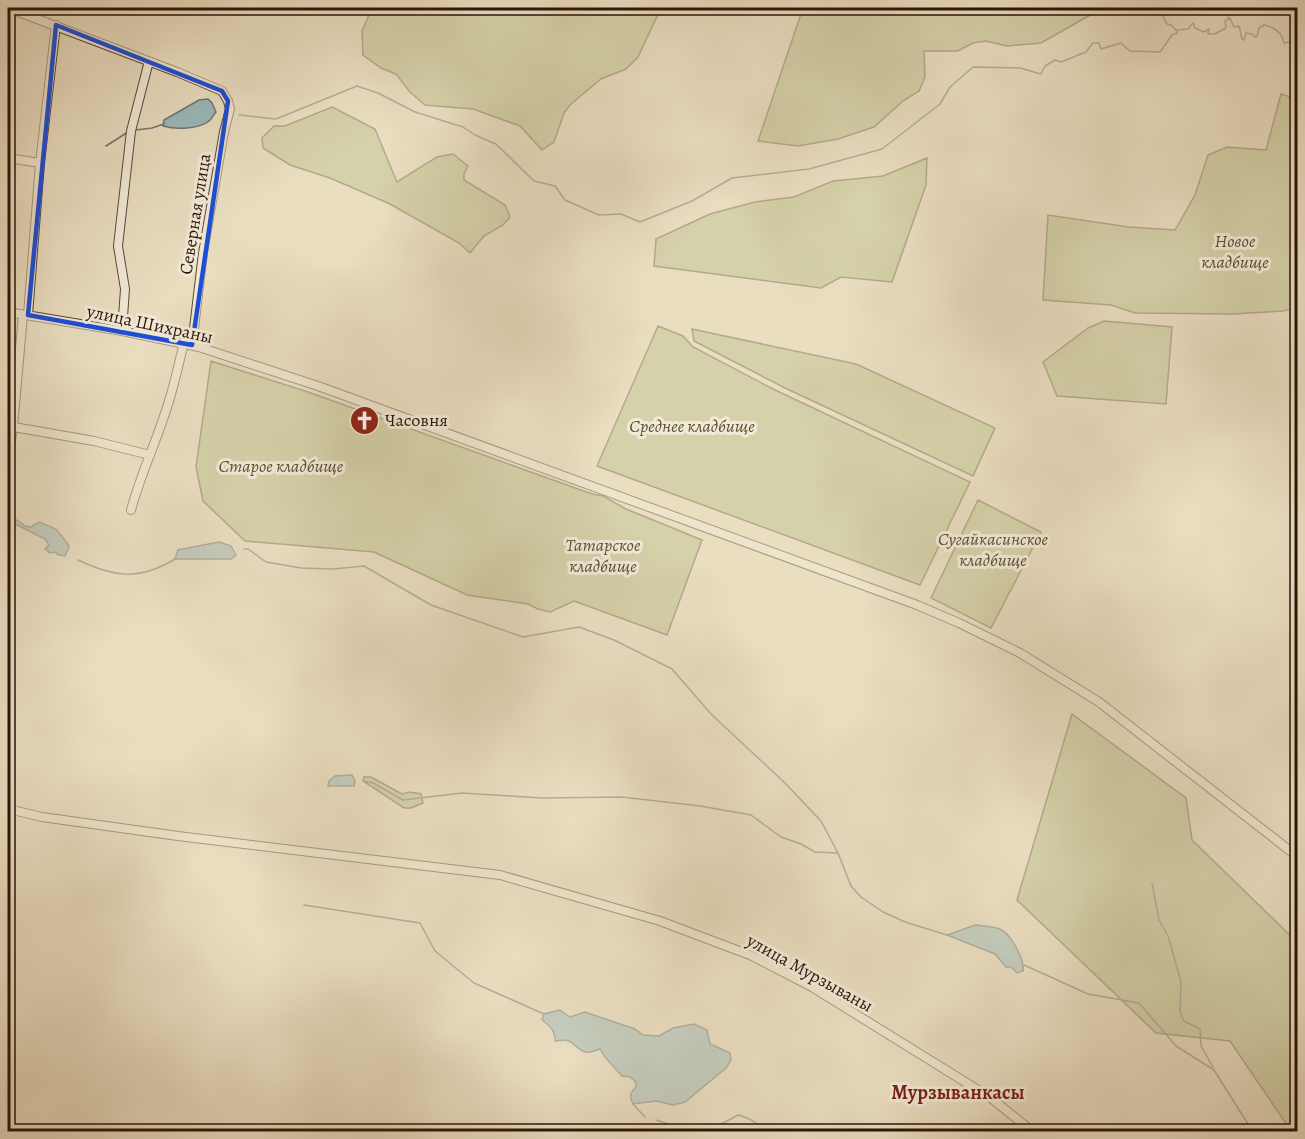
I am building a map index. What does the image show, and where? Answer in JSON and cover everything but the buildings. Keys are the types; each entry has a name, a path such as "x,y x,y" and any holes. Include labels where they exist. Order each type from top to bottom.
{"street":[{"path":"8,8 149,60 131,131 118,246 125,289 122,331"},
{"path":"8,459 10,427 26,315 56,25"},
{"name":"Северная улица","path":"131,510 140,477 150,455 188,344 224,132 230,109 222,91 149,60"},
{"path":"8,158 40,163"},
{"name":"улица Шихраны","path":"8,312 188,344 318,386 917,605 1020,653 1099,702 1298,857"},
{"path":"10,427 94,441 150,455"},
{"name":"улица Мурзываны","path":"8,809 52,819 178,836 500,875 660,921 750,955 812,987 991,1098 1033,1131"}],"highlighted area":[{"path":"56,25 222,91 228,101 192,345 28,315"}],"green space":[{"path":"372,8 661,8 638,57 626,69 601,79 570,105 564,113 554,142 542,150 520,126 473,109 425,105 410,92 396,74 381,68 363,55 362,31"},
{"path":"803,8 1091,8 1092,14 1041,43 1007,46 986,41 973,43 958,51 924,51 925,77 919,91 903,101 874,127 838,139 798,146 758,141"},
{"name":"Новое кладбище","path":"1281,94 1297,99 1297,308 1233,314 1135,313 1111,305 1043,300 1048,215 1129,227 1175,230 1195,195 1208,155 1227,147 1266,150"},
{"path":"332,107 375,129 397,182 437,157 453,154 468,166 464,180 505,205 510,217 503,225 484,236 470,253 459,243 390,204 330,178 290,165 263,148 262,138 274,126 285,126"},
{"path":"927,158 926,185 892,282 841,277 821,288 654,266 656,239 710,214 755,202 794,197 833,181 883,176"},
{"path":"1104,321 1172,327 1166,404 1057,396 1043,362 1088,328"},
{"name":"Среднее кладбище","path":"658,326 683,336 693,347 773,389 970,482 920,585 597,466"},
{"path":"692,329 856,364 995,428 973,476 785,388 694,341"},
{"name":"Старое кладбище","path":"211,361 308,392 603,496 626,509 702,540 667,635 574,601 550,612 528,604 467,595 374,552 245,541 203,501 196,467"},
{"name":"Сугайкасинское кладбище","path":"978,500 1041,532 991,628 931,598"},
{"path":"1072,714 1186,798 1192,840 1297,942 1297,1131 1291,1131 1230,1041 1156,1033 1017,900"},
{"path":"364,777 371,777 402,794 410,792 421,794 423,803 404,808 363,781"}],"water":[{"path":"208,99 216,112 205,124 187,128 163,126 164,120 199,100"},
{"path":"17,520 25,526 31,527 39,522 56,529 69,547 65,556 55,552 50,553 45,549 49,545 45,539 9,521"},
{"path":"219,542 231,546 236,555 231,559 175,559 178,550"},
{"path":"352,775 355,781 354,786 328,786 329,781 335,776"},
{"path":"975,925 994,927 1004,932 1020,954 1023,971 1017,973 1011,967 1006,967 995,954 947,935"},
{"path":"560,1010 570,1017 585,1012 635,1029 643,1035 659,1036 673,1028 694,1024 707,1030 710,1044 730,1053 731,1060 726,1068 685,1102 673,1105 656,1101 633,1104 631,1095 636,1082 630,1077 622,1076 600,1049 586,1052 581,1051 571,1042 555,1041 552,1029 542,1020 544,1014"}],"waterway":[{"path":"1148,8 1150,11 1160,11 1167,24 1176,30"},
{"path":"1227,8 1228,18"},
{"path":"239,115 276,119 357,86 378,93 415,112 463,127 496,144 534,181 555,186 565,200 599,215 621,214 640,222 692,201 732,178 809,169 882,149 940,104 950,87 973,67 1020,68 1041,74 1045,66 1055,60 1061,62 1086,52 1093,43 1099,43 1101,49 1121,43 1130,51 1160,52 1172,35 1177,33 1177,30 1188,29 1193,23 1195,28 1204,32 1209,29 1208,34 1215,34 1226,28 1225,21 1230,18 1234,27 1239,26 1244,40 1246,33 1257,36 1259,28 1264,25 1277,31 1284,43 1298,41"},
{"path":"136,130 164,124"},
{"path":"106,146 128,132"},
{"path":"244,549 248,549 266,562 301,568 333,569 364,566 431,605 523,637 579,627 614,640 672,669 711,714 785,783 821,821 838,853 851,886 861,897 883,912 905,922 947,935"},
{"path":"78,560 103,570 126,574 150,571 175,559"},
{"path":"363,781 373,783 403,800 462,793 542,798 622,797 700,806 751,815 781,837 815,852 838,853"},
{"path":"1152,883 1159,920 1168,936 1181,982 1180,1012 1184,1021 1200,1029 1201,1046 1213,1067"},
{"path":"304,905 420,923 435,951 474,983 544,1014"},
{"path":"1024,965 1088,994 1139,1003 1176,1046 1214,1070 1253,1132"},
{"path":"633,1104 645,1117"},
{"path":"656,1120 680,1128 698,1130 726,1122 738,1115 777,1132"}],"place":[{"name":"Часовня","path":"364,420"}],"district":[{"name":"Мурзыванкасы","path":"958,1092"}],"park label":[{"name":"Татарское кладбище","path":"603,555"}]}
